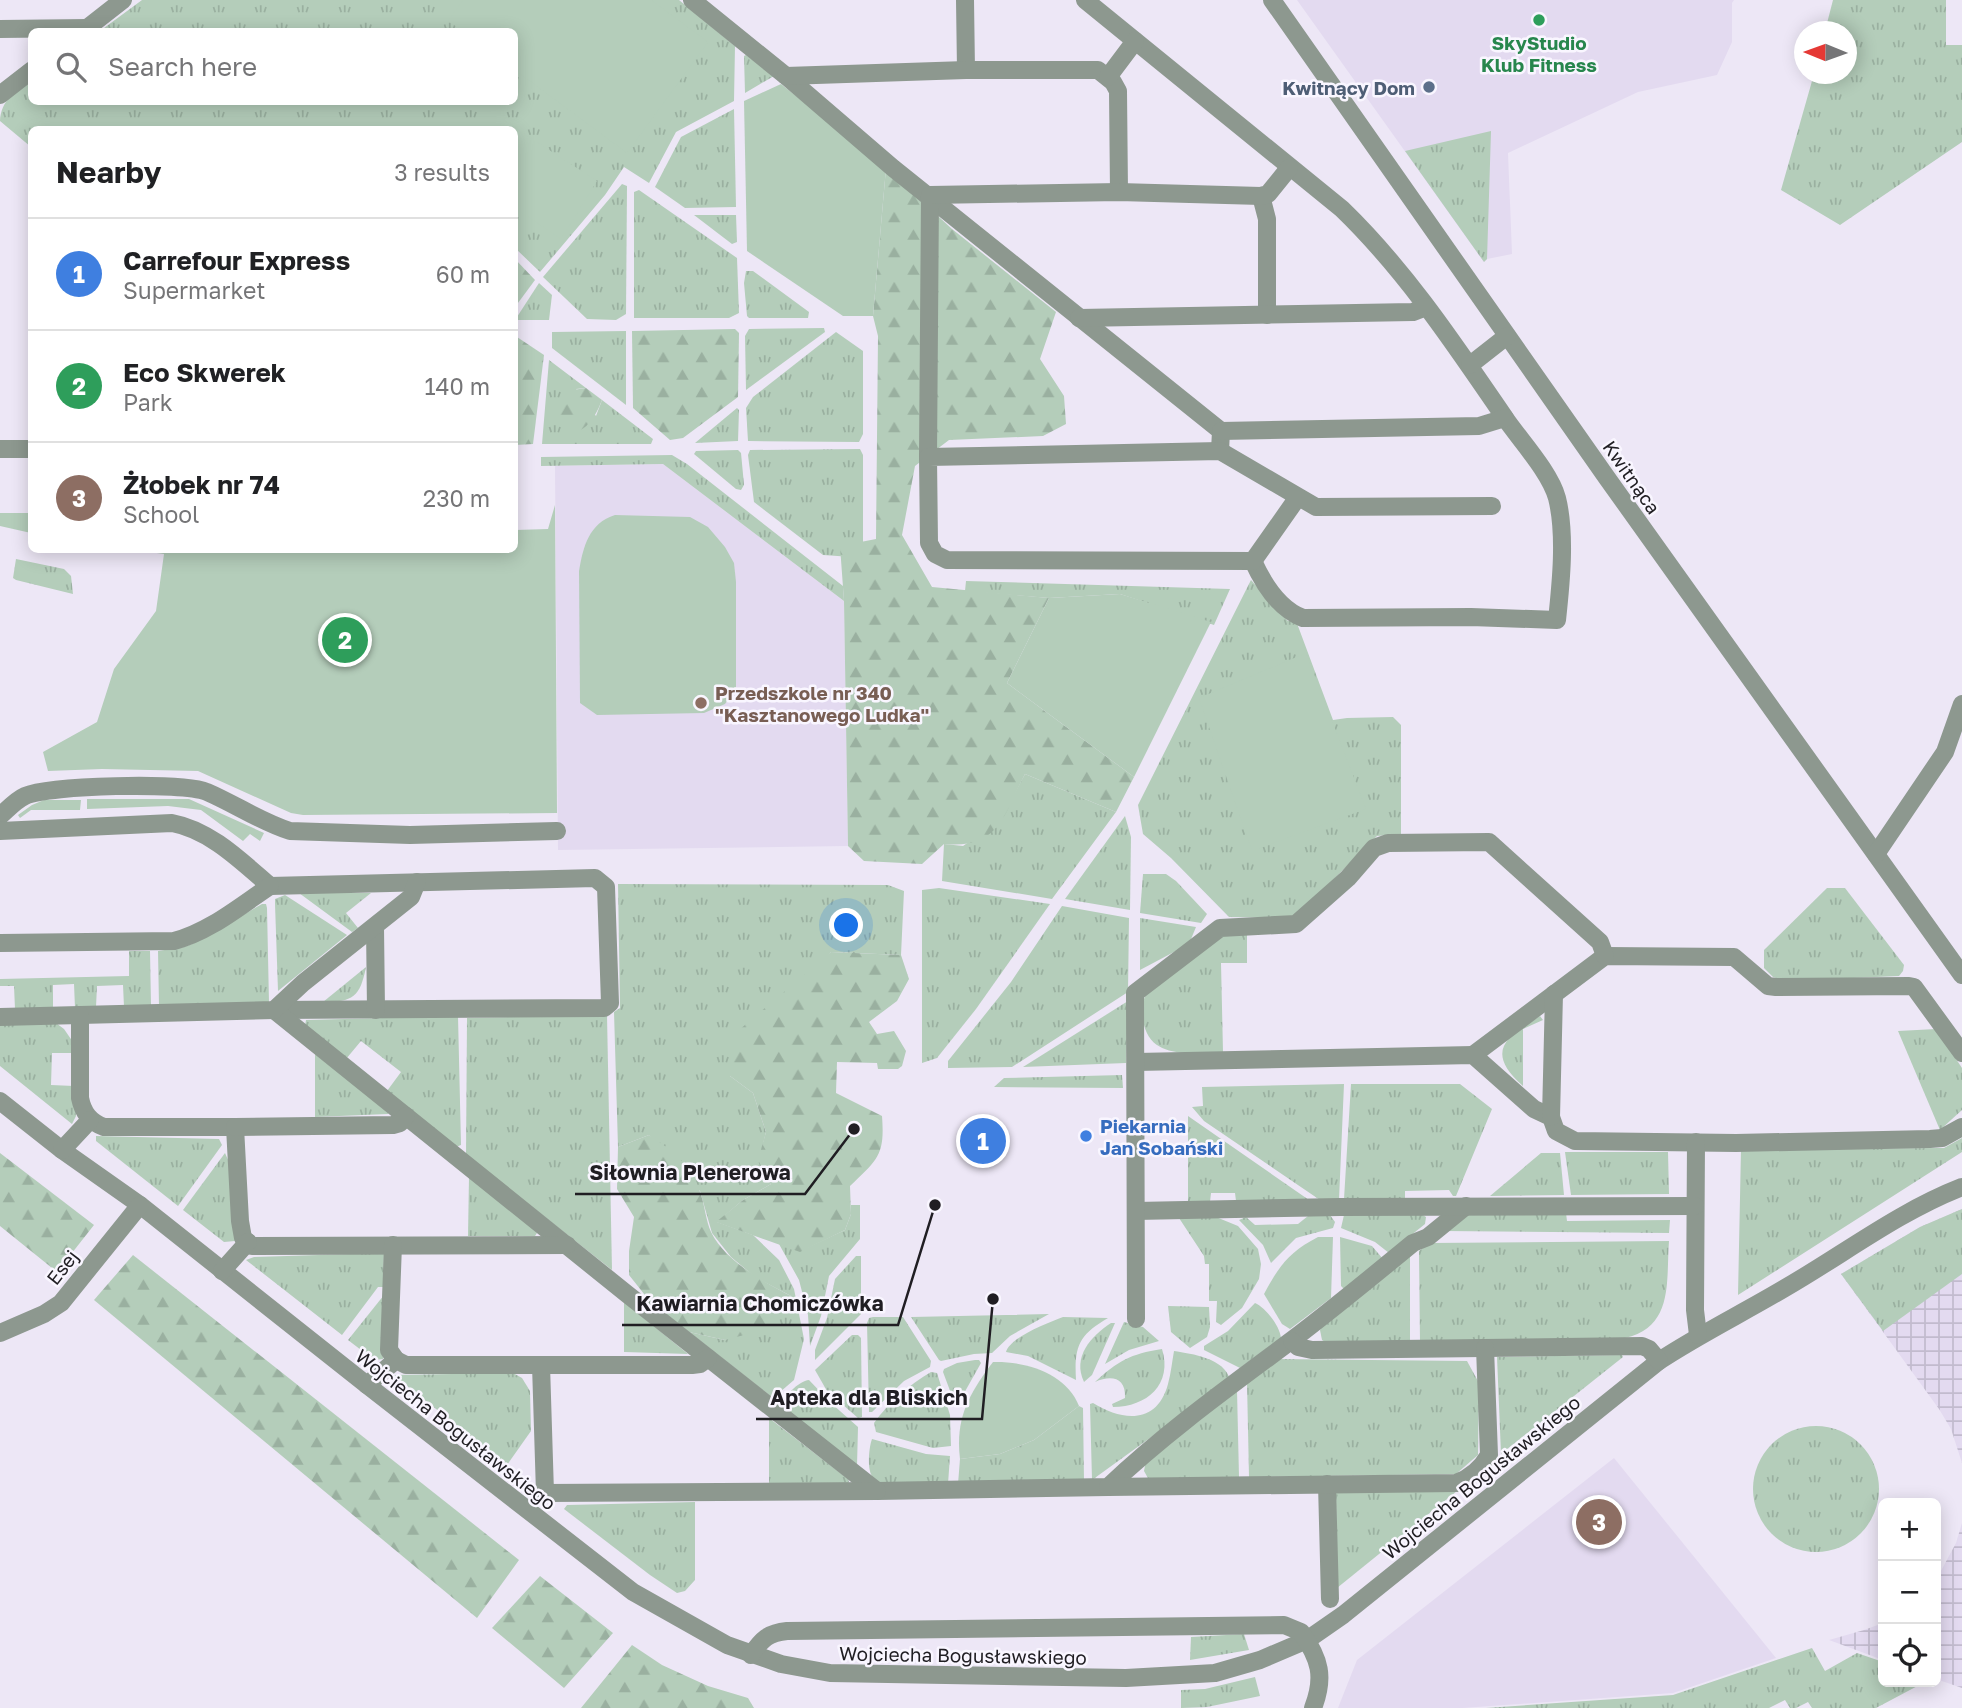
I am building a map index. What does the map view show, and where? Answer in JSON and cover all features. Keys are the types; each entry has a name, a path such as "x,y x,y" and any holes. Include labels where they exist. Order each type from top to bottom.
{"street":[{"path":"88,28 123,0"},
{"path":"692,0 894,168 1221,431 1479,426 1505,418"},
{"path":"965,0 966,70"},
{"path":"1085,0 1342,209 1375,241 1470,365 1542,470 1557,497 1561,565 1557,620 1471,617 1303,618 1284,607 1259,574 1253,561"},
{"name":"Kwitnąca","path":"1272,0 1507,336 1962,975"},
{"path":"0,29 28,29"},
{"path":"1108,77 1135,41"},
{"path":"786,76 1098,69 1118,91 1119,192"},
{"path":"0,94 28,74"},
{"path":"930,195 1119,192 1261,196 1268,194 1289,168"},
{"path":"930,195 929,543 935,554 947,560 1253,561"},
{"path":"1261,196 1266,219 1267,315"},
{"path":"1079,318 1413,312 1426,307"},
{"path":"1470,365 1507,336"},
{"path":"1220,451 1221,431"},
{"path":"0,449 28,449"},
{"path":"928,457 1220,451 1316,507 1492,506"},
{"path":"1253,561 1297,497"},
{"path":"1877,854 1945,752 1962,704"},
{"path":"0,816 26,796 41,792 87,788 173,787 206,792 275,827 290,831 410,835 557,831"},
{"path":"0,831 172,823 205,834 270,887"},
{"path":"1136,1319 1135,993 1220,928 1296,924 1348,878 1374,848 1383,844 1489,842 1601,942 1605,956"},
{"path":"0,943 174,941 211,926 270,887 596,878 606,887 610,1003 604,1008 594,1010 274,1010 0,1017"},
{"path":"274,1010 411,897 417,882"},
{"path":"375,927 376,1010"},
{"path":"1136,1062 1473,1055 1605,956 1734,957 1768,986 1776,987 1914,987 1962,1053"},
{"path":"1554,995 1551,1117 1556,1131 1575,1142 1942,1139 1962,1127"},
{"path":"274,1010 877,1491"},
{"path":"80,1015 79,1098 82,1109 90,1120 104,1127 393,1125 400,1123 406,1116"},
{"path":"1473,1055 1534,1109 1551,1117"},
{"name":"Wojciecha Bogusławskiego","path":"0,1101 62,1150 140,1205 633,1592 727,1645 751,1655 830,1673 1126,1678 1215,1673 1259,1660 1307,1640 1362,1600 1659,1361 1698,1335 1785,1288 1909,1211 1962,1187"},
{"path":"62,1150 90,1120"},
{"path":"235,1127 240,1222 243,1237 252,1246 567,1245"},
{"path":"1696,1142 1695,1310 1698,1335"},
{"name":"Esej","path":"0,1333 44,1314 61,1303 140,1205"},
{"path":"1136,1212 1466,1206 1695,1206"},
{"path":"1108,1487 1240,1377 1292,1340 1413,1243 1428,1237 1466,1206"},
{"path":"222,1270 248,1242"},
{"path":"393,1245 389,1350 396,1360 406,1365 698,1365 708,1358"},
{"path":"1292,1340 1298,1347 1312,1350 1642,1346 1649,1349 1659,1361"},
{"path":"545,1493 701,1494 1456,1483 1475,1472 1489,1455 1485,1348"},
{"path":"367,1385 396,1360"},
{"path":"531,1514 545,1493 541,1365"},
{"path":"1475,1472 1491,1494"},
{"path":"1327,1484 1330,1599"},
{"path":"751,1655 763,1638 772,1632 800,1630 1284,1625 1301,1632 1307,1640 1321,1675 1312,1708"}],"shaded area":[{"path":"1297,0 1734,0 1732,42 1717,75 1638,92 1508,153 1512,254 1484,262"},
{"name":"Przedszkole nr 340 \"Kasztanowego Ludka\"","path":"663,464 844,601 848,846 558,850 555,466"},
{"path":"1962,1209 1962,1463 1951,1429 1939,1409 1841,1274 1920,1227"},
{"path":"1614,1458 1776,1658 1673,1693 1463,1708 1338,1708 1357,1660"},
{"path":"1962,1523 1962,1688 1941,1681 1941,1571 1956,1543"},
{"path":"1878,1625 1878,1658 1829,1640"}],"green space":[{"path":"142,0 679,0 735,46 734,101 676,132 649,183 624,167 605,195 540,272 518,251 518,126 28,126 28,144 0,121 6,102 28,82 28,105 518,105 518,28 104,28"},
{"path":"463,0 651,0 708,42 627,153 518,72 518,28 458,28 448,21"},
{"path":"1833,0 1946,0 1946,45 1962,45 1962,142 1840,225 1781,190 1811,84 1857,84 1857,21 1828,21"},
{"path":"744,56 774,76 745,93"},
{"path":"781,84 886,168 873,316 843,316 747,251 744,101"},
{"path":"734,109 736,207 685,208 655,187 681,137"},
{"path":"518,130 597,181 561,239 518,210"},
{"path":"1491,131 1487,259 1484,262 1405,151"},
{"path":"886,168 952,229 1056,312 1040,359 1064,396 1066,424 1043,436 949,440 915,466 902,535 932,587 1049,598 1007,683 1134,777 1116,812 1025,774 1004,816 988,835 977,841 944,844 922,864 864,861 848,846 844,601 840,546 876,539 878,336 873,316"},
{"path":"622,184 627,186 626,314 616,320 587,319 543,277"},
{"path":"639,190 737,258 739,313 729,318 634,318 634,192"},
{"path":"694,215 736,215 737,242 732,244"},
{"path":"518,262 535,280 518,303"},
{"path":"746,271 753,271 809,312 808,318 749,318 744,283"},
{"path":"539,283 552,295 549,320 518,320 518,315"},
{"path":"824,328 825,332 746,390 745,336 749,329"},
{"path":"735,329 739,333 738,397 683,438 670,440 633,408 632,331"},
{"path":"626,331 626,405 552,348 552,332"},
{"path":"836,332 863,351 863,434 859,442 748,441 746,408 753,397"},
{"path":"518,338 544,355 533,444 518,445"},
{"path":"549,360 586,388 576,389 596,416 602,400 653,439 651,444 542,444"},
{"path":"586,388 602,400 588,425 575,431 568,430 552,416 556,403 568,392"},
{"path":"737,408 738,441 695,443"},
{"path":"860,449 863,455 863,553 852,557 823,555 754,502 748,455 750,450"},
{"path":"738,450 741,453 744,485 741,490 736,489 694,454 696,451"},
{"path":"672,455 843,586 844,601 663,464 541,466 541,457"},
{"path":"555,505 557,813 303,815 291,813 198,771 48,771 43,752 97,722 114,669 156,611 164,554 157,553 518,553 518,530 548,529"},
{"path":"0,513 28,513 28,532 0,526"},
{"path":"615,515 690,517 708,527 725,547 734,563 736,582 736,688 725,704 704,713 597,715 580,703 579,571 585,545 593,530"},
{"path":"16,559 64,569 71,576 73,594 16,580 13,578"},
{"path":"1251,580 1288,621 1295,618 1333,720 1393,717 1401,725 1401,834 1377,836 1295,918 1229,917 1171,858 1143,834 1138,805"},
{"path":"966,581 1230,589 1214,625 1120,594 1049,598 965,591"},
{"path":"1120,594 1211,622 1134,777 1007,683 1049,598"},
{"path":"1306,653 1366,809 1252,851 1199,698"},
{"path":"1025,774 1116,812 1052,899 942,881 944,844 963,846 1000,821"},
{"path":"87,799 189,799 264,833 260,841 250,834 243,841 201,810 168,806 87,809"},
{"path":"44,800 81,800 80,810 31,810 20,818 18,815"},
{"path":"1125,816 1131,837 1130,910 1065,899"},
{"path":"1143,874 1166,874 1176,881 1207,914 1201,923 1140,913"},
{"path":"618,884 888,885 904,891 901,955 831,952 730,1076 753,1093 766,1132 759,1160 771,1184 743,1200 717,1222 753,1235 779,1260 794,1289 804,1339 794,1380 773,1398 689,1332 725,1340 791,1296 755,1277 731,1257 712,1233 700,1191 649,1135 618,1147 614,1012 620,1008"},
{"path":"939,888 1050,904 976,1009 937,1058 922,1063 922,890"},
{"path":"1827,888 1845,888 1904,965 1899,976 1785,981 1773,977 1764,968 1764,950"},
{"path":"299,893 371,893 346,913 358,928 352,932"},
{"path":"285,895 347,935 278,991 275,899"},
{"path":"266,904 267,908 269,1003 159,1006 158,951 192,944"},
{"path":"1062,906 1129,918 1128,992 1012,1067 948,1068 948,1061 1011,982"},
{"path":"1140,918 1196,927 1189,944 1140,970"},
{"path":"1247,933 1247,963 1221,963 1223,1052 1176,1052 1156,1044 1149,1036 1143,1020 1142,1007 1148,989 1221,935"},
{"path":"129,951 150,951 151,1005 124,1007 123,985 97,986 96,1007 75,1008 74,984 53,985 53,1008 15,1009 14,986 0,986 0,979 129,976"},
{"path":"831,952 901,955 909,979 897,1001 869,1022 877,1034 894,1031 906,1051 902,1066 898,1069 878,1069 877,1063 837,1062 836,1093 882,1116 881,1148 878,1156 850,1186 851,1214 845,1230 800,1252 716,1222 743,1200 771,1184 758,1160 766,1132 753,1093 730,1076 732,1036"},
{"path":"366,967 361,985 354,996 342,1001 323,1002"},
{"path":"1128,1001 1126,1063 1023,1067"},
{"path":"607,1015 612,1270 466,1155 467,1018"},
{"path":"458,1016 461,1145 456,1147 387,1091 401,1072 361,1041 346,1059 305,1026 306,1020"},
{"path":"1540,1016 1543,1020 1523,1029 1523,1086 1511,1074 1502,1054 1509,1038"},
{"path":"56,1023 64,1029 75,1045 74,1053 52,1053 51,1085 74,1086 76,1116 72,1124 0,1066 0,1025"},
{"path":"1936,1029 1962,1068 1962,1110 1940,1130 1898,1031"},
{"path":"315,1054 388,1111 388,1114 315,1117"},
{"path":"1122,1075 1123,1088 994,1087 1004,1078"},
{"path":"1344,1084 1339,1200 1320,1200 1204,1121 1192,1107 1203,1106 1202,1087"},
{"path":"1351,1084 1460,1084 1492,1109 1456,1196 1449,1190 1405,1191 1405,1198 1344,1199"},
{"path":"1188,1116 1309,1200 1236,1201 1235,1193 1211,1193 1210,1202 1188,1202"},
{"path":"649,1135 674,1153 693,1176 717,1243 735,1261 791,1296 775,1327 725,1340 689,1332 652,1304 629,1275 634,1217 617,1189 618,1147"},
{"path":"96,1136 219,1139 222,1145 178,1206 96,1141"},
{"path":"1962,1138 1962,1152 1738,1295 1741,1149 1944,1148"},
{"path":"1565,1152 1668,1152 1669,1194 1571,1195"},
{"path":"0,1153 94,1225 57,1272 0,1226"},
{"path":"225,1153 229,1162 235,1241 224,1242 183,1210"},
{"path":"1541,1153 1560,1153 1564,1195 1490,1196"},
{"path":"469,1177 535,1229 535,1236 468,1236"},
{"path":"851,1205 860,1205 860,1239 829,1276 821,1316 810,1346 808,1315 799,1280 779,1244 800,1251 845,1230 851,1214"},
{"path":"1962,1209 1962,1274 1883,1331 1841,1274 1920,1227"},
{"path":"1566,1213 1567,1221 1670,1220 1669,1233 1444,1231 1466,1215"},
{"path":"1421,1214 1426,1217 1425,1224 1389,1253 1375,1242 1341,1228 1344,1215"},
{"path":"1330,1215 1335,1222 1333,1228 1296,1238 1271,1263 1263,1245 1239,1220 1246,1217 1255,1225 1298,1224 1308,1216"},
{"path":"1216,1217 1238,1226 1258,1249 1261,1264 1259,1279 1242,1308 1221,1325 1216,1322 1217,1301 1209,1301 1209,1264 1205,1264 1204,1256 1179,1218"},
{"path":"1318,1237 1333,1237 1331,1298 1290,1329 1282,1324 1264,1294 1286,1261 1299,1248"},
{"path":"1340,1237 1372,1246 1383,1259 1344,1289 1341,1286"},
{"path":"1669,1241 1667,1286 1660,1313 1652,1324 1641,1332 1625,1338 1420,1342 1419,1251 1429,1243"},
{"path":"384,1253 383,1287 378,1287 342,1335 246,1260 254,1257"},
{"path":"133,1255 519,1560 477,1618 94,1300"},
{"path":"1410,1255 1410,1343 1330,1345 1322,1340 1320,1330 1323,1324"},
{"path":"856,1256 861,1256 861,1314 815,1360 815,1350 827,1318 835,1279"},
{"path":"384,1295 383,1359 374,1360 348,1340"},
{"path":"624,1302 688,1354 624,1352"},
{"path":"1255,1303 1271,1317 1281,1338 1240,1368 1204,1350 1204,1346 1228,1331"},
{"path":"1168,1306 1209,1307 1210,1327 1207,1337 1190,1348 1171,1332"},
{"path":"1049,1314 1010,1336 992,1353 941,1361 911,1317"},
{"path":"903,1317 931,1361 930,1367 904,1381 869,1412 867,1323 869,1318"},
{"path":"1063,1317 1108,1318 1090,1330 1080,1343 1076,1358 1076,1380 1028,1356 1006,1352 1014,1341 1022,1336"},
{"path":"1124,1322 1143,1327 1159,1341 1129,1350 1105,1364"},
{"path":"1115,1323 1092,1375 1084,1382 1080,1364 1082,1356 1097,1334"},
{"path":"852,1335 861,1338 862,1417 858,1418 827,1391 815,1370"},
{"path":"1162,1349 1164,1373 1154,1391 1137,1403 1113,1407 1112,1404 1125,1398 1123,1386 1112,1378 1095,1382 1125,1360 1141,1353"},
{"path":"1174,1351 1215,1362 1227,1373 1230,1380 1092,1480 1090,1404 1127,1416 1147,1413 1156,1407 1163,1397"},
{"path":"1497,1357 1623,1357 1501,1454"},
{"path":"1276,1359 1467,1361 1479,1383 1478,1455 1456,1474 1249,1477 1247,1382"},
{"path":"975,1360 981,1363 963,1395 956,1398 952,1396 944,1369 957,1363"},
{"path":"993,1362 1031,1367 1055,1377 1065,1385 1079,1406 1034,1440 1000,1454 960,1459 960,1431 966,1407"},
{"path":"931,1372 937,1373 950,1415 951,1446 933,1448 876,1432 874,1423 886,1408 907,1388"},
{"path":"513,1373 522,1378 530,1391 531,1431 507,1465 393,1375"},
{"path":"809,1380 858,1427 857,1466 782,1407 792,1390"},
{"path":"1237,1390 1239,1477 1149,1480 1144,1471 1146,1460"},
{"path":"1079,1406 1083,1408 1084,1481 958,1484 960,1459 1000,1454 1034,1440"},
{"path":"769,1418 848,1479 849,1482 769,1485"},
{"path":"1804,1427 1828,1427 1851,1437 1868,1454 1878,1477 1878,1501 1868,1524 1851,1541 1828,1551 1804,1551 1781,1541 1764,1524 1754,1501 1754,1477 1764,1454 1781,1437"},
{"path":"872,1439 926,1454 950,1456 948,1484 877,1481 869,1468"},
{"path":"1457,1491 1337,1588 1336,1492"},
{"path":"695,1502 695,1580 685,1591 677,1593 564,1509 567,1505"},
{"path":"540,1576 613,1633 564,1688 492,1628"},
{"path":"1244,1634 1249,1650 1190,1660 1191,1637"},
{"path":"632,1645 662,1665 708,1686 748,1698 754,1708 581,1708"},
{"path":"1812,1648 1825,1671 1857,1653 1878,1660 1878,1687 1916,1687 1876,1708 1812,1708 1808,1702 1790,1708 1785,1700 1769,1708 1486,1708 1673,1695"},
{"path":"1255,1677 1260,1696 1207,1707 1181,1708 1181,1690 1205,1689"}],"place":[{"name":"SkyStudio Klub Fitness","path":"1539,20"},
{"name":"Kwitnący Dom","path":"1429,87"},
{"name":"Eco Skwerek","path":"345,640"},
{"name":"Przedszkole nr 340 \"Kasztanowego Ludka\"","path":"701,703"},
{"name":"Siłownia Plenerowa","path":"854,1129"},
{"name":"Piekarnia Jan Sobański","path":"1086,1136"},
{"name":"Carrefour Express","path":"983,1141"},
{"name":"Kawiarnia Chomiczówka","path":"935,1205"},
{"name":"Apteka dla Bliskich","path":"993,1299"},
{"name":"Żłobek nr 74","path":"1599,1522"}]}
